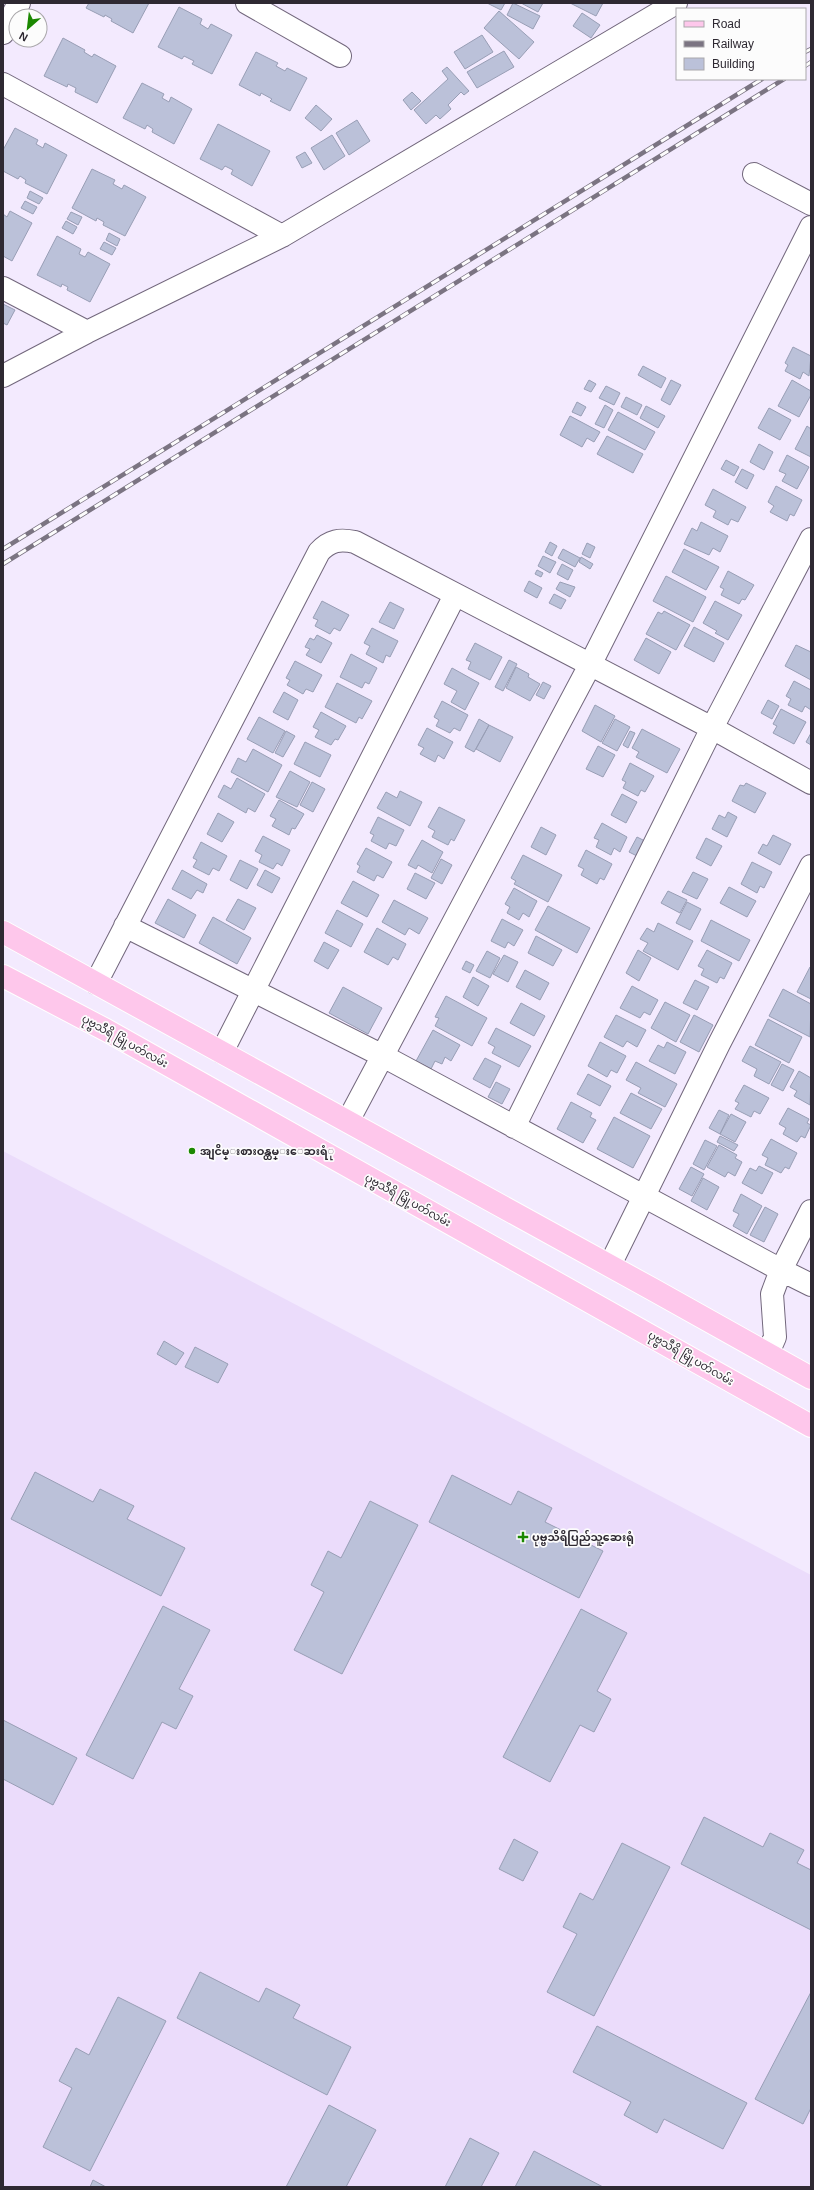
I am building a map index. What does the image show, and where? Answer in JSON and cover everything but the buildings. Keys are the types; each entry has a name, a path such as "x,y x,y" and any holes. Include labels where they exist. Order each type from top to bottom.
{"main road":[{"path":"3,932 610,1265 811,1378"},
{"name":"ပုဗ္ဗသီရိ မြို့ပတ်လမ်း","path":"3,976 106,1030 811,1426"}],"street":[{"path":"3,33 19,3"},
{"path":"247,3 340,56"},
{"path":"3,376 87,332 282,236 676,3"},
{"path":"3,84 282,236"},
{"path":"754,174 811,204"},
{"path":"348,1121 590,665 811,228"},
{"path":"3,288 87,332"},
{"path":"514,1127 712,728 811,539"},
{"path":"96,983 319,552 325,545 334,541 355,542 712,728 811,783"},
{"path":"222,1052 455,595"},
{"path":"610,1265 719,1044 811,866"},
{"path":"126,926 383,1056 811,1285"},
{"path":"768,1353 775,1337 772,1294 781,1270 811,1211"}],"shaded area":[{"path":"3,1151 811,1575 811,2187 3,2187"}],"railway":[{"path":"806,52 811,49"},
{"path":"806,65 811,62"},
{"path":"3,549 760,80"},
{"path":"3,564 782,80"}],"place":[{"name":"အျငိမ္းစားဝန္ထမ္းေဆးရံု","path":"192,1151"},
{"name":"ပုဗ္ဗသီရိပြည်သူ့ဆေးရုံ","path":"523,1537"}]}
